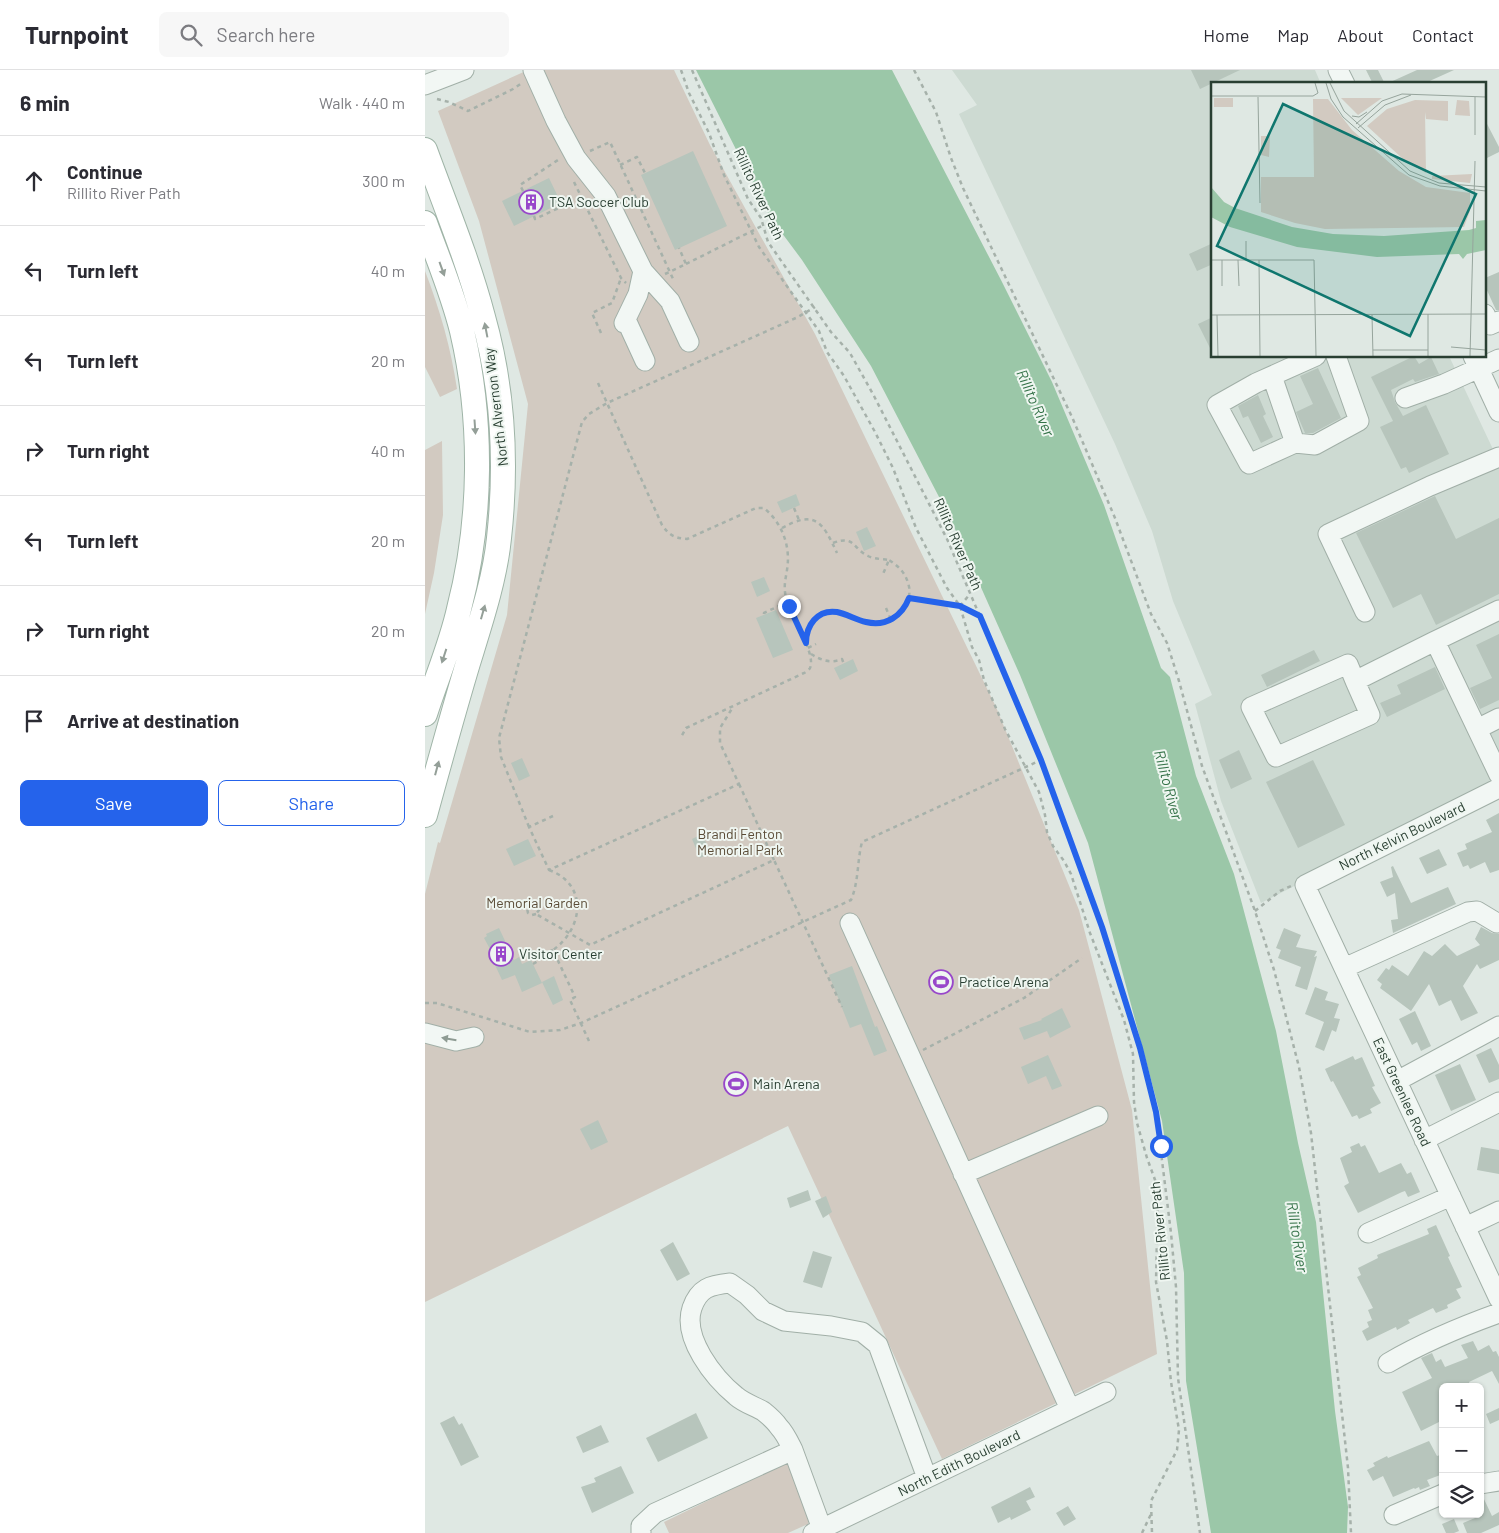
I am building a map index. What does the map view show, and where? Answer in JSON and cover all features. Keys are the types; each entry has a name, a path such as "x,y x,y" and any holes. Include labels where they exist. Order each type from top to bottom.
{"main road":[{"name":"North Alvernon Way","path":"425,150 469,270 484,319 495,371 504,471 499,540 485,606 442,749 425,815"},
{"name":"North Alvernon Way","path":"425,223 461,330 470,373 475,428 477,489 472,547 459,610 425,714"}],"street":[{"path":"431,92 464,70"},
{"path":"1338,70 1344,82"},
{"path":"533,72 556,121 569,158 606,196 643,272 670,301 689,342"},
{"path":"643,272 638,294 624,323 628,324 645,361"},
{"path":"1487,318 1490,325 1499,321"},
{"path":"1312,358 1256,383 1217,405 1249,464 1295,443 1315,445 1359,422 1336,358"},
{"path":"1405,398 1475,362 1499,359"},
{"path":"1475,362 1498,407"},
{"path":"1272,376 1295,443"},
{"path":"1365,612 1328,534 1499,456"},
{"path":"1355,681 1499,610"},
{"path":"1435,641 1499,775"},
{"path":"1349,664 1355,681 1371,715 1276,757 1251,707 1349,664"},
{"path":"1477,728 1499,718"},
{"name":"North Kelvin Boulevard","path":"1305,885 1499,788"},
{"name":"East Greenlee Road","path":"1305,885 1499,1299"},
{"path":"1343,968 1468,912 1477,911 1497,923"},
{"path":"850,923 1070,1409"},
{"path":"1397,1081 1499,1026"},
{"path":"425,1033 457,1041 474,1037"},
{"path":"1424,1140 1499,1102"},
{"path":"963,1174 1099,1116"},
{"path":"1368,1233 1451,1196"},
{"path":"1465,1227 1499,1211"},
{"path":"817,1531 793,1450 781,1428 764,1412 737,1397 710,1370 696,1345 689,1327 691,1310 697,1295 711,1285 730,1283 747,1295 763,1311 784,1321 831,1326 862,1332 878,1344 927,1478"},
{"path":"1388,1363 1418,1345 1499,1313"},
{"name":"North Edith Boulevard","path":"817,1531 1106,1392"},
{"path":"641,1533 641,1526 655,1513 793,1450"},
{"path":"1484,1483 1499,1481"},
{"path":"1394,1515 1439,1496"}],"path":[{"path":"681,70 689,93 709,133 724,175 751,233 771,265 819,331 827,352 844,376 875,432 893,468 916,528 947,588 960,606 984,680 1005,729 1039,792 1045,814 1047,832 1053,846 1064,860 1071,874 1090,933 1124,1020 1133,1054 1135,1072 1133,1093 1137,1123 1158,1188 1156,1282 1167,1341 1171,1382 1179,1430 1177,1450 1151,1501 1153,1533"},
{"name":"Rillito River Path","path":"693,70 748,198 761,218 768,242 831,332 850,353 874,396 947,540 1041,760 1102,927 1140,1048 1156,1112 1176,1287 1178,1315 1177,1378 1200,1533"},
{"path":"915,70 936,112 963,188 1072,417 1115,518 1151,614 1167,643 1202,766 1255,911 1287,1016 1299,1067 1311,1133 1348,1468 1351,1533"},
{"path":"431,92 468,111 513,89 533,72"},
{"path":"523,191 520,185 569,158 610,142 677,288"},
{"path":"620,165 637,157 645,174"},
{"path":"534,216 535,219 565,205 583,201"},
{"path":"686,264 764,225"},
{"path":"601,333 592,313 612,303 621,278"},
{"path":"533,964 539,961 537,958 553,950 571,933 578,913 574,893 564,879 549,870 529,827 501,757 499,738 582,422 589,414 607,403 807,313 815,307"},
{"path":"598,383 662,525 669,535 687,539 756,508 764,508 773,515 782,528 785,538 788,557 785,593 787,602 808,648 811,659 810,668 805,673 686,728 681,737"},
{"path":"794,508 799,520"},
{"path":"782,528 799,520 814,520 823,525 837,553"},
{"path":"806,643 806,634 810,624 816,618 826,613 838,612 867,623 877,624 891,620 905,608 909,598 908,583 903,572 889,560 870,557 853,542 842,540 833,543"},
{"path":"883,574 889,560"},
{"path":"960,606 970,594"},
{"path":"909,598 960,606 980,616"},
{"path":"764,614 787,602"},
{"path":"886,608 891,620"},
{"path":"808,648 816,644"},
{"path":"809,653 827,662 835,662 842,659 844,664"},
{"path":"734,706 720,728 720,743 842,1007"},
{"path":"425,1003 437,1003 529,1032 560,1030 581,1023 851,900 855,889 858,858 862,842 1041,760"},
{"path":"549,870 739,784"},
{"path":"529,827 553,816"},
{"path":"537,914 538,906 534,903 529,904 528,912 532,915 537,914 590,944 774,860"},
{"path":"1255,911 1280,891 1292,885 1305,885"},
{"path":"553,950 575,997 570,1000 589,1041"},
{"path":"911,1057 1024,998 1082,958"},
{"path":"1142,1533 1151,1512"}],"shaded area":[{"path":"952,70 1315,70 1320,82 1211,82 1211,358 1450,358 1499,462 1499,781 1261,903 1221,801 1195,704 1212,695 1173,601 1152,531 1115,444 959,114 977,105"}],"green space":[{"name":"Brandi Fenton Memorial Park","path":"528,70 674,70 710,145 815,334 996,707 1079,910 1132,1110 1157,1354 942,1459 788,1126 425,1302 425,894 438,842 440,843 507,615 528,404 479,221 438,111"},
{"path":"425,271 444,329 457,389 440,397 425,367"},
{"path":"442,441 443,515 434,573 425,614 425,450"},
{"path":"785,1463 792,1465 812,1509 808,1524 788,1533 669,1533 664,1522"}],"water":[{"name":"Rillito River","path":"696,70 892,70 1052,382 1104,505 1161,668 1170,677 1196,776 1234,874 1276,1031 1316,1222 1335,1411 1348,1507 1347,1533 1211,1533 1186,1381 1184,1273 1162,1121 1088,843 1020,675 951,520 871,366 802,260 770,217"}],"building":[{"path":"1191,70 1240,70 1211,82 1200,89"},
{"path":"1366,70 1378,70 1384,82 1372,82"},
{"path":"1417,70 1454,70 1427,82 1390,82"},
{"path":"1487,124 1499,147 1499,152 1487,158"},
{"path":"693,151 727,226 675,250 641,175"},
{"name":"TSA Soccer Club","path":"549,178 561,203 514,226 502,201"},
{"path":"1211,244 1211,265 1197,271 1189,254"},
{"path":"1499,272 1499,310 1496,310 1487,290 1487,277"},
{"path":"1211,318 1211,350 1198,324"},
{"path":"1410,358 1415,358 1419,364 1431,358 1439,374 1415,382 1413,379 1391,390 1403,416 1426,405 1449,454 1409,473 1406,467 1401,469 1380,427 1393,421 1371,377"},
{"path":"1318,368 1341,418 1313,433 1305,433 1296,412 1313,404 1300,376"},
{"path":"1258,395 1266,414 1263,416 1273,437 1261,443 1248,416 1243,418 1238,406"},
{"path":"796,494 800,505 782,513 777,502"},
{"path":"1435,496 1456,539 1499,518 1499,594 1436,625 1421,594 1393,608 1356,533"},
{"path":"867,527 876,546 864,551 856,532"},
{"path":"764,577 770,591 757,597 751,582"},
{"path":"776,610 793,650 773,658 756,618"},
{"path":"1499,634 1499,700 1480,709 1470,688 1492,678 1476,645"},
{"path":"1314,650 1320,661 1267,687 1261,675"},
{"path":"853,659 858,671 840,680 834,668"},
{"path":"1435,667 1445,689 1387,717 1380,703 1401,694 1397,685"},
{"path":"1239,750 1252,779 1231,789 1219,760"},
{"path":"522,758 530,776 519,781 511,763"},
{"path":"1313,760 1345,825 1298,848 1266,782"},
{"path":"1499,813 1499,870 1490,873 1485,862 1470,869 1468,865 1463,867 1457,853 1467,849 1465,844 1492,832 1486,820"},
{"path":"702,834 711,853 700,858 692,839"},
{"path":"528,839 536,856 514,866 506,849"},
{"path":"1439,849 1447,865 1427,874 1419,858"},
{"path":"1393,866 1411,903 1448,887 1456,904 1393,933 1391,920 1398,919 1395,893 1387,897 1380,882 1393,877 1391,867"},
{"path":"1481,927 1492,933 1499,934 1499,960 1480,969 1477,964 1463,986 1478,1013 1461,1021 1451,1000 1439,1006 1429,984 1411,1011 1380,988 1382,984 1377,980 1386,968 1389,970 1392,965 1408,976 1424,951 1432,956 1445,944 1457,956 1480,945 1475,939"},
{"name":"Visitor Center","path":"499,928 514,960 519,957 522,964 531,960 542,983 522,992 515,975 502,980 484,938 487,936 486,934"},
{"path":"1284,928 1301,935 1296,947 1317,951 1307,990 1295,986 1301,967 1278,958 1281,950 1276,948"},
{"path":"852,966 875,1027 877,1026 887,1051 874,1056 861,1024 850,1028 829,975"},
{"path":"554,976 563,1000 553,1005 542,982"},
{"path":"1315,987 1328,992 1325,1000 1339,1004 1334,1018 1340,1019 1336,1032 1332,1030 1324,1051 1315,1047 1324,1022 1305,1014"},
{"path":"1062,1008 1071,1027 1050,1038 1047,1031 1024,1040 1019,1028 1042,1020"},
{"path":"1415,1011 1431,1046 1421,1051 1417,1042 1412,1045 1399,1019"},
{"path":"1491,1048 1499,1065 1499,1079 1489,1083 1476,1055"},
{"path":"1048,1055 1062,1086 1052,1090 1046,1076 1028,1084 1021,1067"},
{"path":"1353,1056 1355,1060 1362,1057 1375,1086 1372,1087 1381,1103 1370,1109 1372,1113 1359,1119 1357,1115 1352,1117 1325,1069"},
{"path":"1460,1064 1476,1100 1451,1111 1435,1075"},
{"path":"598,1120 608,1142 591,1150 580,1129"},
{"path":"1359,1143 1361,1147 1365,1145 1379,1173 1401,1163 1407,1174 1411,1172 1420,1192 1408,1197 1405,1191 1402,1192 1358,1213 1344,1186 1349,1183 1340,1158 1352,1152 1350,1147"},
{"path":"1481,1147 1499,1150 1499,1174 1477,1170"},
{"path":"808,1190 811,1200 790,1208 787,1198"},
{"path":"826,1196 832,1212 823,1218 815,1201"},
{"path":"1436,1225 1462,1287 1456,1289 1461,1298 1447,1305 1448,1308 1436,1313 1433,1308 1408,1320 1410,1323 1397,1330 1396,1327 1367,1341 1362,1331 1369,1327 1367,1322 1372,1320 1368,1310 1373,1308 1357,1277 1361,1275 1358,1268 1378,1258 1377,1255 1429,1234 1427,1229"},
{"path":"673,1242 690,1274 677,1281 660,1250"},
{"path":"813,1251 832,1257 822,1288 803,1282"},
{"path":"1473,1341 1478,1351 1489,1345 1493,1352 1496,1351 1499,1357 1499,1384 1492,1371 1469,1383 1439,1383 1439,1422 1421,1431 1402,1392 1432,1378 1421,1358 1432,1353 1436,1362 1441,1359 1445,1367 1468,1358 1461,1345"},
{"path":"1499,1408 1499,1420 1490,1424 1486,1414"},
{"path":"696,1413 708,1438 658,1462 646,1438"},
{"path":"454,1416 459,1425 462,1423 479,1457 461,1466 440,1423"},
{"path":"601,1425 609,1442 583,1453 576,1437"},
{"path":"1429,1441 1437,1456 1439,1455 1439,1476 1427,1480 1430,1486 1420,1490 1419,1487 1414,1488 1393,1497 1383,1476 1373,1481 1367,1470 1375,1466 1373,1463 1387,1456 1388,1458"},
{"path":"621,1466 634,1493 592,1513 581,1487 596,1482 594,1478"},
{"path":"1030,1487 1035,1497 1026,1501 1031,1510 1011,1520 1010,1517 998,1523 991,1507"},
{"path":"1484,1499 1492,1516 1499,1512 1499,1525 1481,1533 1467,1533 1463,1523 1475,1518 1484,1518"},
{"path":"1068,1506 1076,1519 1064,1526 1056,1513"},
{"path":"1454,1519 1459,1531 1446,1533 1442,1524"}],"place":[{"name":"TSA Soccer Club","path":"531,202"},
{"name":"Visitor Center","path":"501,954"},
{"name":"Practice Arena","path":"941,982"},
{"name":"Main Arena","path":"736,1084"}],"route":[{"path":"789,606 806,643 806,634 810,624 821,615 838,612 867,623 877,624 892,619 900,613 905,608 909,598 960,606 980,616 1061,810 1102,927 1140,1048 1156,1112 1161,1146"}],"park label":[{"name":"Memorial Garden","path":"537,903"}]}
